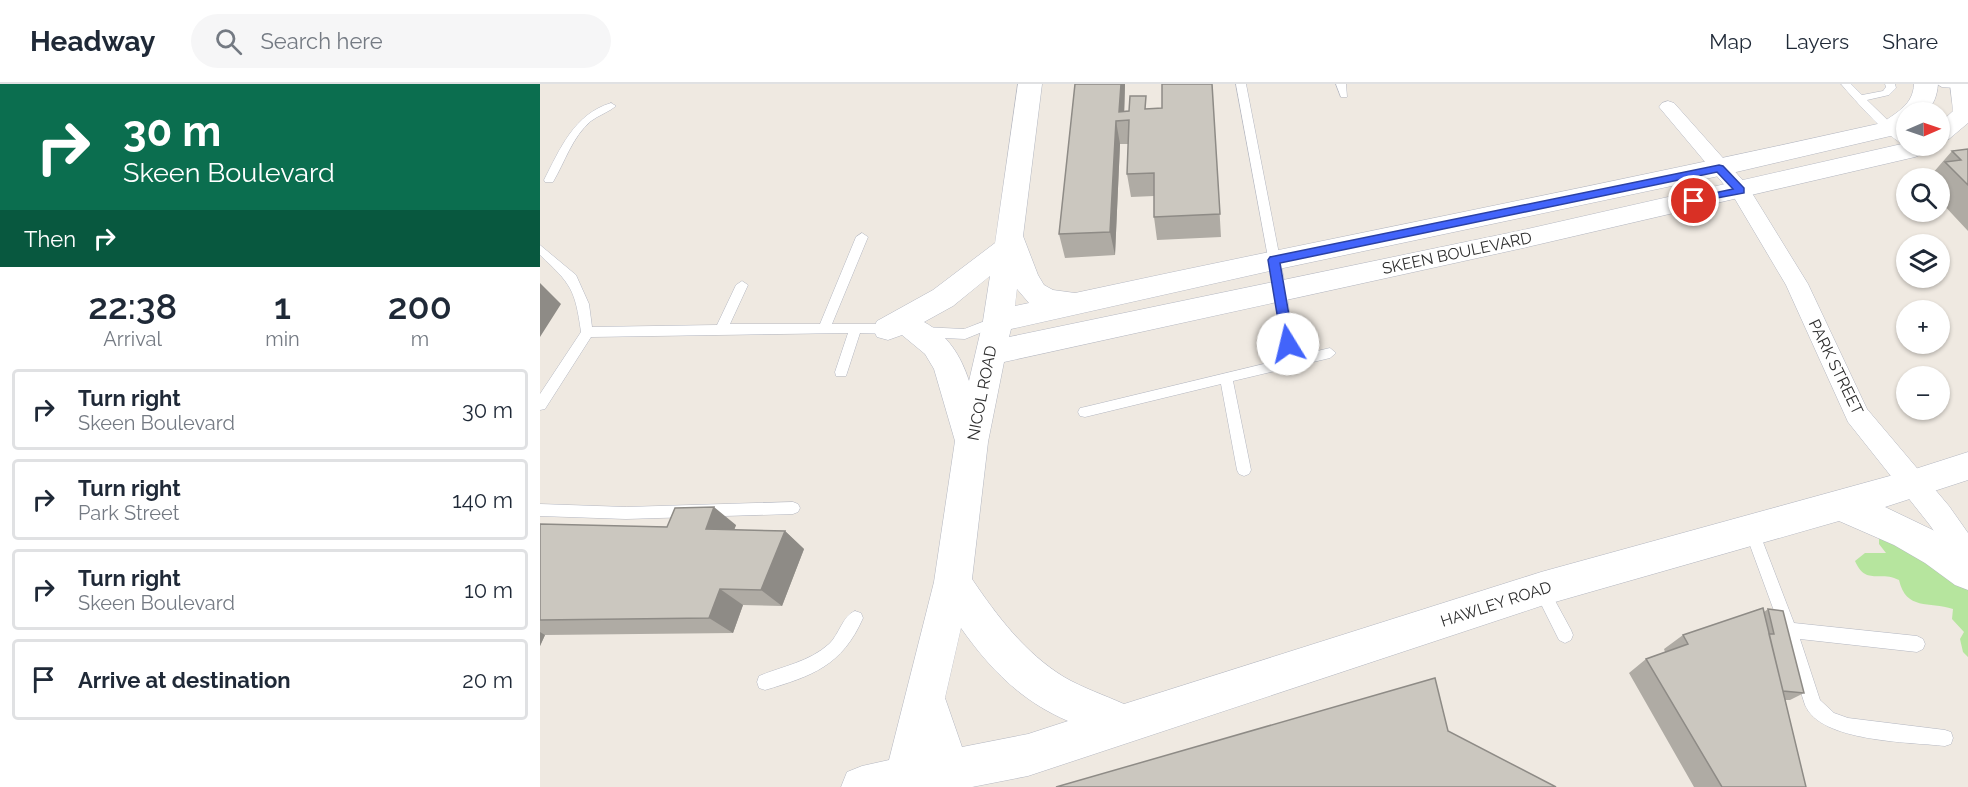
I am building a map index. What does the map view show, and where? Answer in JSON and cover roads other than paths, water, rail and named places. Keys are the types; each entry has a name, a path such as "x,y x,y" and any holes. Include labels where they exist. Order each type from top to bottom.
{"main road":[{"name":"NICOL ROAD","path":"904,783 953,582 982,339 1009,241 1030,84"},
{"path":"1923,102 1926,84"},
{"path":"1950,127 1965,111 1959,85"},
{"name":"SKEEN BOULEVARD","path":"982,339 1076,305 1274,260 1719,168 1896,140"},
{"name":"SKEEN BOULEVARD","path":"982,339 1280,290 1523,238 1740,190 1896,142"},
{"path":"1489,215 1523,238"},
{"path":"971,442 950,368 936,346 902,330 957,288 1009,241 1033,291 1044,297 1076,305"},
{"name":"HAWLEY ROAD","path":"862,787 959,781 1028,754 1541,589 1914,484 1968,466"},
{"path":"1839,505 1914,536 1950,558 1968,573"},
{"path":"953,582 979,622 1019,667 1036,681 1067,700 1124,724"},
{"path":"926,700 959,781"}],"street":[{"name":"PARK STREET","path":"1668,107 1740,190 1797,284 1857,415 1914,484 1968,556"}],"lane":[{"path":"1241,84 1280,290 1291,362"},
{"path":"1341,84 1344,95"},
{"path":"1846,84 1896,128"},
{"path":"1860,98 1886,93 1891,88 1890,84"},
{"path":"549,180 580,125 598,110 611,106"},
{"path":"825,327 862,237"},
{"path":"540,249 572,278 583,304 587,332 540,405"},
{"path":"721,330 742,285"},
{"path":"587,332 825,327 902,330 982,339"},
{"path":"841,372 856,328"},
{"path":"1085,411 1330,353"},
{"path":"1226,378 1244,470"},
{"path":"540,510 626,513 793,508"},
{"path":"1751,529 1789,630 1813,705 1819,715 1848,726 1945,738"},
{"path":"1541,589 1564,635"},
{"path":"765,682 791,674 815,662 840,644 855,618"},
{"path":"1789,630 1917,644"}]}
